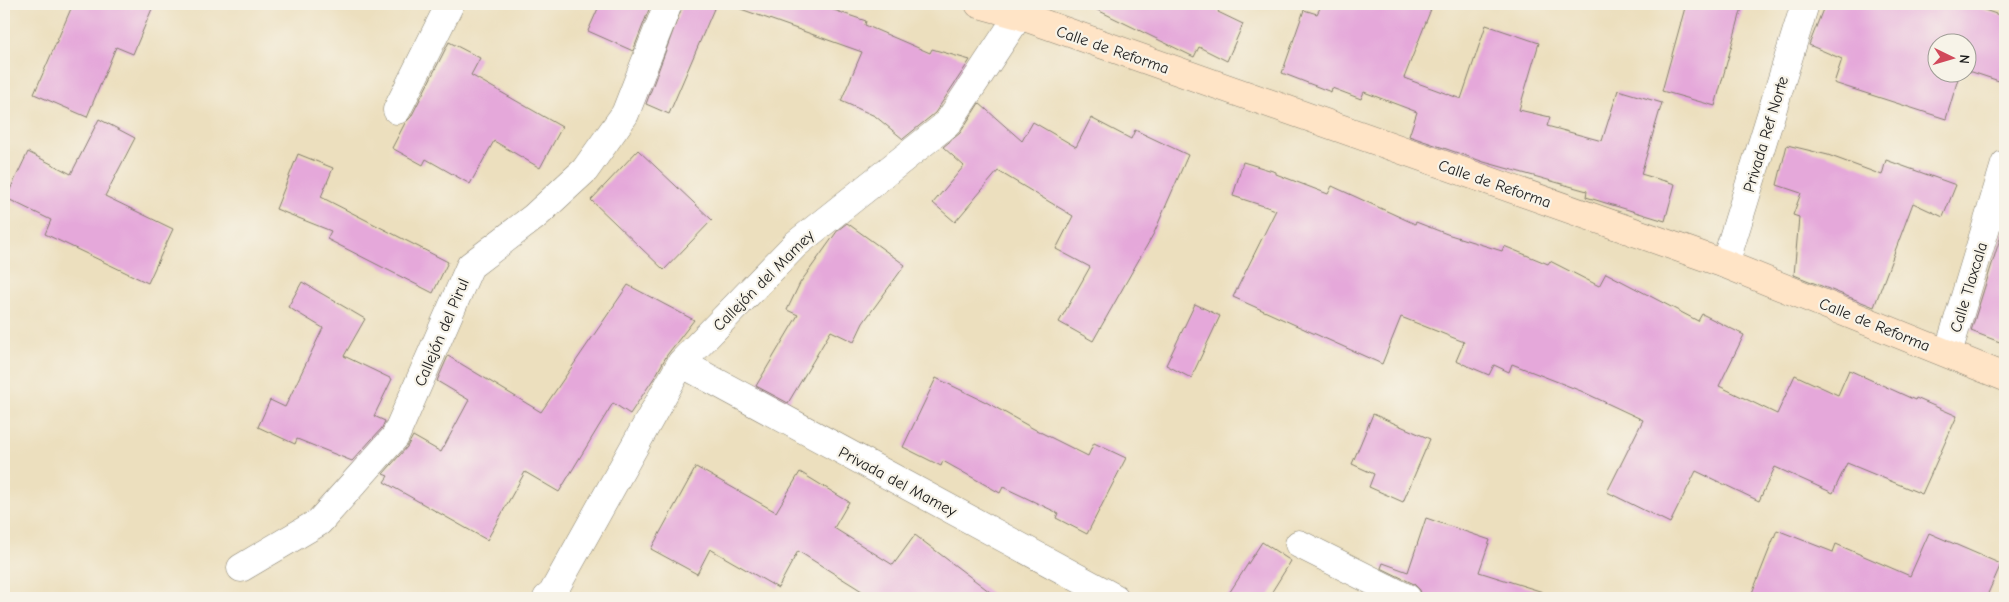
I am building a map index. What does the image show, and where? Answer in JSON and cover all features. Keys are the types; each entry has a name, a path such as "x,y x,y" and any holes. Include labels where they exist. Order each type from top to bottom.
{"main road":[{"name":"Calle de Reforma","path":"979,4 1024,10 1725,264 2005,377"}],"street":[{"path":"397,110 450,4"},
{"name":"Callejón del Pirul","path":"241,568 319,522 395,437 470,266 534,216 586,170 626,114 668,4"},
{"name":"Privada Ref Norte","path":"1725,264 1805,4"},
{"name":"Callejón del Mamey","path":"553,597 680,363 796,244 947,124 1024,10"},
{"name":"Calle Tlaxcala","path":"1948,353 2005,164"},
{"name":"Privada del Mamey","path":"680,363 1115,598"},
{"path":"1299,544 1407,598"}],"building":[{"path":"73,4 154,4 133,54 116,47 87,117 34,94"},
{"path":"600,4 651,4 633,51 588,31"},
{"path":"683,4 716,4 669,114 646,104"},
{"path":"739,4 816,4 866,21 865,25 930,53 932,49 970,60 935,113 903,139 875,116 841,101 862,52 738,8"},
{"path":"1085,4 1222,4 1218,12 1243,24 1227,61 1199,47 1194,57"},
{"path":"1322,4 1433,4 1404,78 1461,99 1486,25 1539,43 1519,110 1550,117 1547,126 1602,141 1618,90 1662,103 1641,174 1675,184 1665,221 1586,197 1587,191 1484,162 1409,136 1417,112 1364,92 1361,99 1332,88 1331,92 1282,73 1304,10 1317,14"},
{"path":"1686,4 1743,4 1715,106 1662,91"},
{"path":"1825,4 1967,4 2005,17 2005,83 1976,73 1976,32 1926,32 1926,82 1957,82 1946,119 1834,83 1842,59 1809,45"},
{"path":"449,42 480,58 471,75 562,127 540,168 494,141 470,184 426,159 423,165 392,148 405,123 411,117"},
{"path":"979,103 1022,141 1033,122 1076,147 1091,118 1131,139 1135,130 1188,155 1154,233 1093,341 1059,322 1090,267 1056,249 1073,216 998,171 955,222 933,203 964,166 943,147 960,133"},
{"path":"99,119 135,138 105,196 173,229 148,283 45,234 51,220 6,198 28,152 71,174"},
{"path":"1787,145 1828,155 1882,175 1886,160 1956,185 1943,217 1913,203 1874,307 1794,275 1799,217 1793,215 1801,193 1777,185"},
{"path":"638,150 712,220 664,270 591,200"},
{"path":"298,154 333,168 321,197 448,262 433,293 327,239 331,231 276,209"},
{"path":"1243,162 1276,172 1276,174 1328,194 1332,186 1415,224 1416,222 1502,251 1504,246 1548,264 1550,261 1599,286 1606,273 1698,321 1702,314 1744,335 1719,386 1777,414 1795,375 1838,395 1849,370 1915,400 1916,398 1957,416 1922,494 1847,463 1833,493 1775,467 1759,501 1696,471 1670,523 1607,492 1643,420 1581,391 1512,364 1509,372 1494,365 1489,375 1456,361 1464,342 1401,317 1382,364 1233,297 1276,210 1233,196"},
{"path":"847,223 905,265 863,323 854,342 831,331 788,403 756,386 798,315 787,310 800,283 838,230"},
{"path":"2003,229 2005,229 2005,344 1971,331"},
{"path":"302,282 365,319 344,356 392,379 374,416 385,421 382,428 352,461 297,439 295,444 258,427 270,400 285,407 323,328 288,307"},
{"path":"628,285 694,320 667,355 630,414 613,403 559,492 525,472 487,540 384,482 388,476 383,474 407,447 413,436 441,452 469,400 437,381 448,356 541,412"},
{"path":"1195,304 1220,316 1191,378 1166,365"},
{"path":"936,378 1088,456 1094,443 1126,458 1087,534 1056,518 1058,513 1003,487 1000,493 943,461 941,466 903,447"},
{"path":"1373,414 1430,439 1403,502 1369,487 1374,474 1352,464"},
{"path":"696,467 776,512 800,472 849,502 834,528 893,565 915,535 998,598 873,598 798,551 778,588 710,549 697,574 651,549"},
{"path":"1426,518 1490,540 1479,572 1543,592 1542,598 1422,598 1420,590 1414,584 1381,568 1383,563 1408,572"},
{"path":"1777,530 1833,552 1836,544 1910,576 1929,533 2001,564 1986,598 1750,598"},
{"path":"1262,542 1291,561 1268,598 1226,598"}]}
